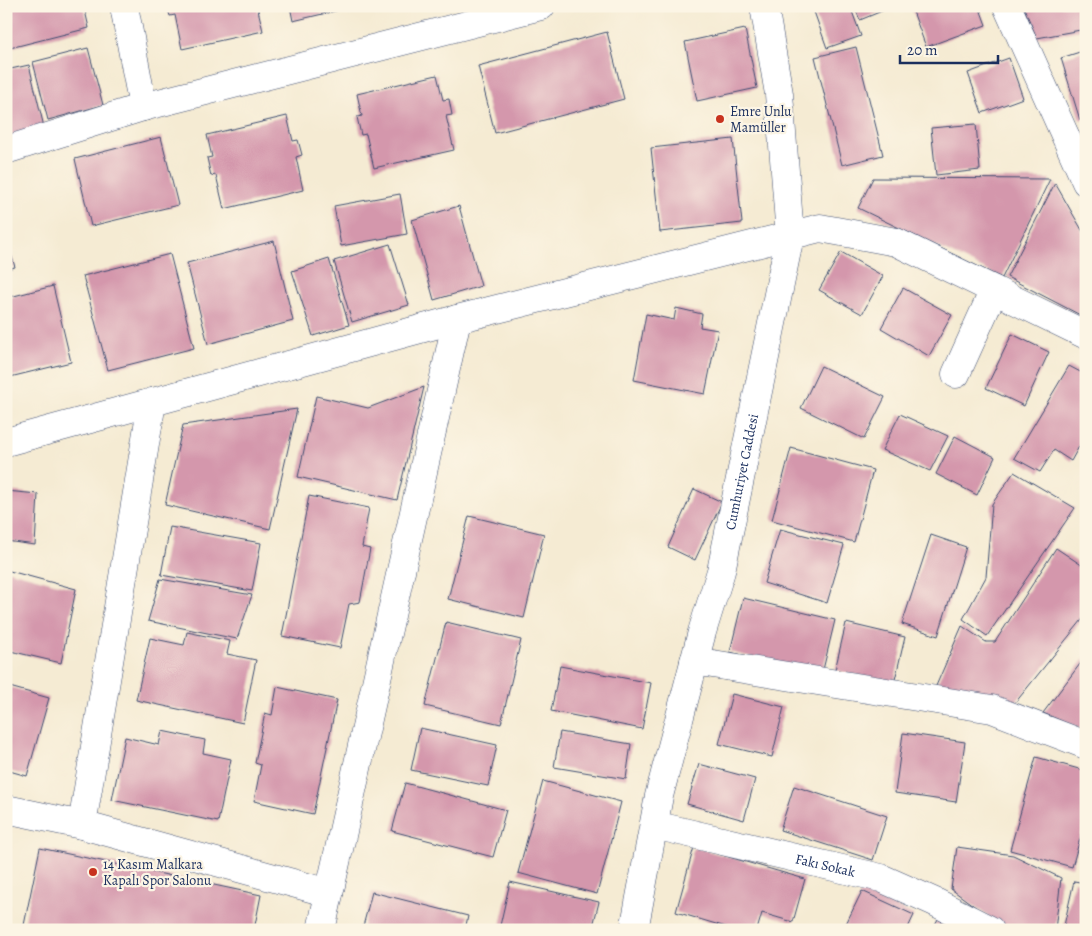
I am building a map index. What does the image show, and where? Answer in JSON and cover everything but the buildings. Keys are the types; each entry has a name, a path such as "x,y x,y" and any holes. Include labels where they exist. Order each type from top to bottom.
{"street":[{"path":"124,6 142,107"},
{"path":"6,150 142,107 541,6"},
{"name":"Cumhuriyet Caddesi","path":"634,930 659,796 694,661 721,571 790,236 779,94 764,6"},
{"path":"1007,6 1086,182"},
{"path":"6,442 457,319 820,228 896,242 1086,336"},
{"path":"956,374 994,290"},
{"path":"321,930 457,319"},
{"path":"82,825 152,402"},
{"path":"694,661 992,709 1086,745"},
{"path":"6,809 82,825 329,893"},
{"name":"Fakı Sokak","path":"654,825 880,878 935,902 990,930"}],"place":[{"name":"Emre Unlu Mamüller","path":"720,119"},
{"name":"14 Kasım Malkara Kapalı Spor Salonu","path":"93,872"}]}
